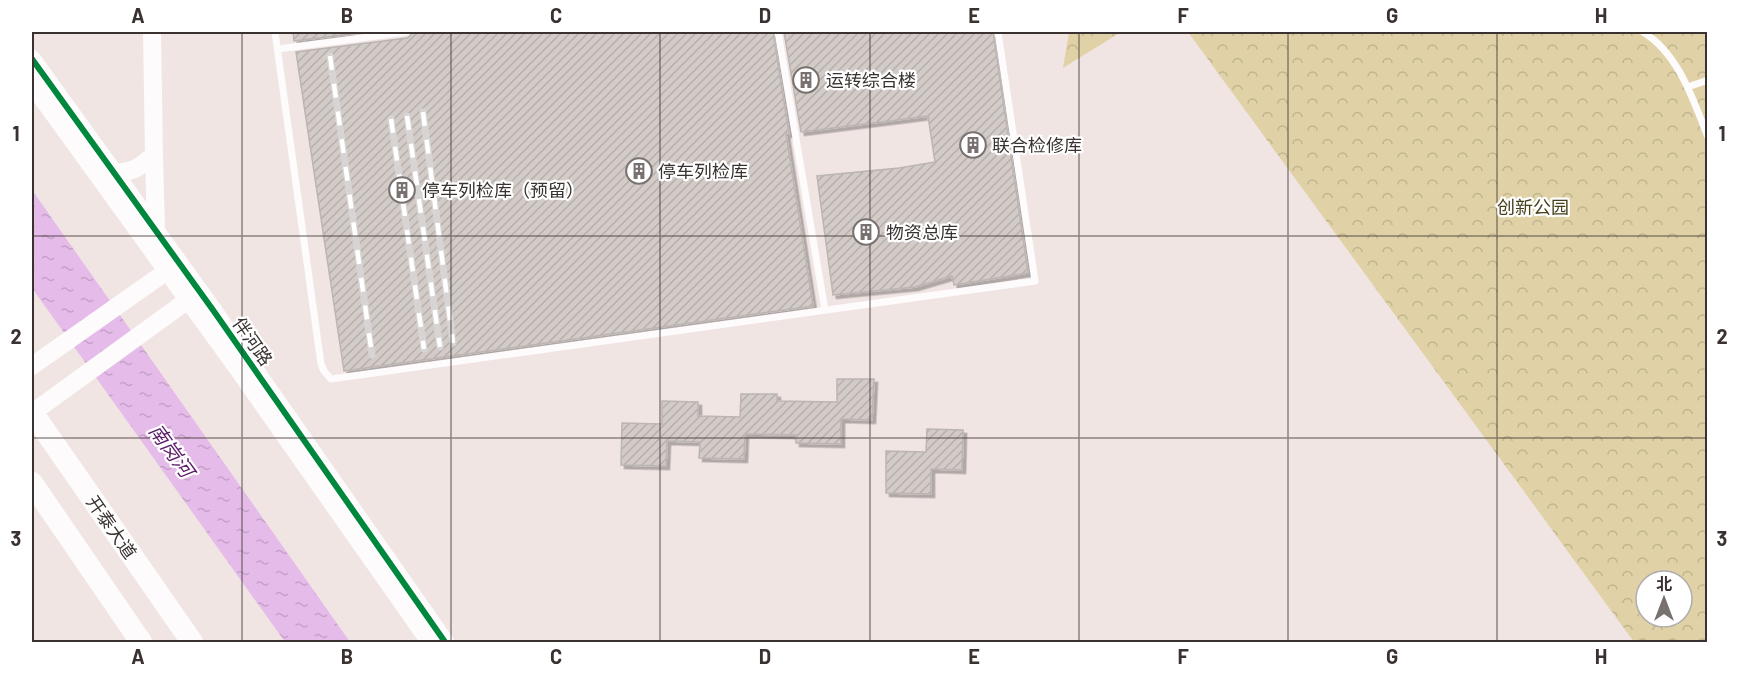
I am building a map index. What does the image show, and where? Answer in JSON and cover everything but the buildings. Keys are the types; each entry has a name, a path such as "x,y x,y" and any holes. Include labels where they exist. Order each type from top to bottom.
{"main road":[{"name":"开泰大道","path":"32,413 192,642"},
{"path":"32,483 141,642"}],"street":[{"path":"152,32 156,231"},
{"name":"伴河路","path":"32,59 190,278 445,642"},
{"name":"伴河路","path":"32,84 430,642"},
{"path":"115,173 133,171 141,167 154,154"},
{"path":"32,413 188,300 190,278 167,271 36,363"}],"lane":[{"path":"275,32 321,364 331,379 1035,281 998,32"},
{"path":"278,49 406,32"},
{"path":"778,32 825,310"},
{"path":"1643,32 1670,56 1688,87 1707,137"},
{"path":"1688,87 1707,80"}],"green space":[{"path":"1069,32 1121,32 1063,68"},
{"name":"创新公园","path":"1188,32 1707,32 1707,642 1634,642"}],"water":[{"name":"南岗河","path":"32,190 350,642 285,642 32,288"}],"railway":[{"path":"330,56 372,355"},
{"path":"423,112 453,343"},
{"path":"407,116 440,347"},
{"path":"391,119 424,349"}],"cycle path":[{"path":"32,59 213,310 445,642"}],"place":[{"name":"运转综合楼","path":"806,80"},
{"name":"联合检修库","path":"973,145"},
{"name":"停车列检库","path":"639,171"},
{"name":"停车列检库（预留）","path":"402,190"},
{"name":"物资总库","path":"866,232"}]}
